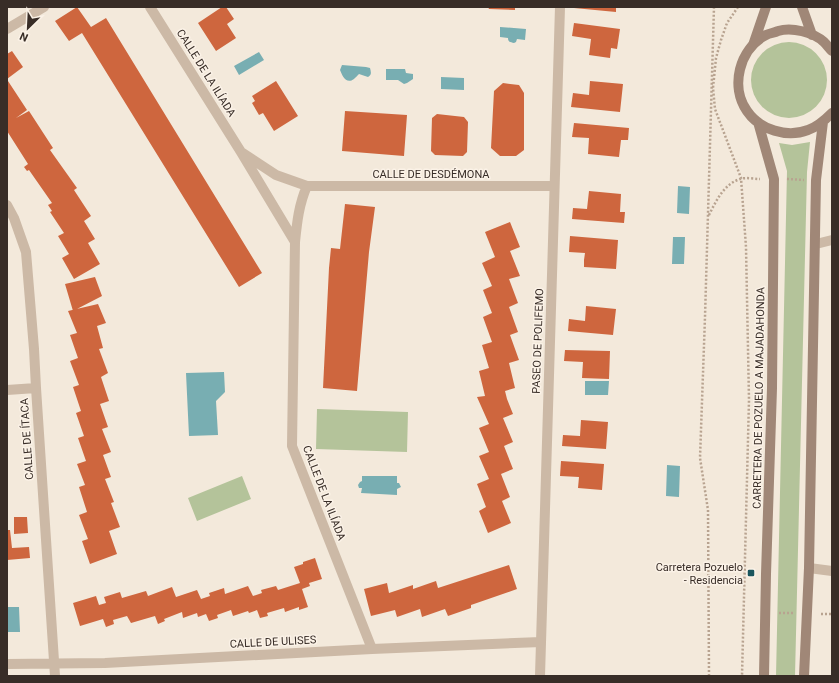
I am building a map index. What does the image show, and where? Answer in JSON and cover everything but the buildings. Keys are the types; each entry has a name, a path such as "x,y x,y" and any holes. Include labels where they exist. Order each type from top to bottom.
{"street":[{"path":"7,29 44,7"},
{"name":"CALLE DE LA ILÍADA","path":"150,7 241,152 295,242"},
{"name":"PASEO DE POLIFEMO","path":"540,676 560,7"},
{"path":"753,45 766,7"},
{"path":"802,7 812,35"},
{"path":"832,52 828,43 797,30 781,30 766,35 753,45 744,56 739,70 738,84 741,99 748,112 758,122 773,131 790,134 807,131 823,122 832,113"},
{"name":"CARRETERA DE POZUELO A MAJADAHONDA","path":"758,122 774,179 772,388 764,676"},
{"path":"804,676 809,568 816,180 823,122"},
{"name":"CALLE DE LA ILÍADA","path":"241,152 276,175 307,186 299,210 295,242 292,446 372,649"},
{"name":"CALLE DE DESDÉMONA","path":"307,186 554,186"},
{"name":"CALLE DE ÍTACA","path":"7,205 14,218 26,252 34,349 55,676"},
{"path":"816,244 832,240"},
{"path":"7,390 36,388"},
{"path":"809,568 832,571"},
{"name":"CALLE DE ULISES","path":"7,664 105,663 541,642"}],"path":[{"path":"709,676 708,510 700,458 714,7"},
{"path":"738,7 727,23 721,40 716,58 713,88 715,109 741,178 746,247 749,400 742,676"},
{"path":"708,216 722,192 732,183 741,178"},
{"path":"765,612 832,614"}],"green space":[{"path":"789,42 803,45 816,53 824,66 827,80 824,94 816,107 803,115 789,118 775,115 762,107 754,94 751,80 754,66 762,53 775,45"},
{"path":"810,142 807,172 795,676 776,676 787,171 779,143 792,145"},
{"path":"317,409 408,412 407,452 316,449"},
{"path":"242,476 251,499 197,521 188,498"}],"water":[{"path":"500,27 526,29 525,40 517,39 514,43 510,42 508,38 500,37"},
{"path":"259,52 264,60 239,75 234,66"},
{"path":"342,65 370,68 371,74 368,77 359,74 354,79 349,81 343,77 340,70"},
{"path":"386,69 405,69 406,73 413,74 413,79 404,84 398,80 386,80"},
{"path":"441,77 464,78 464,90 441,89"},
{"path":"678,186 690,187 689,214 677,213"},
{"path":"673,237 685,237 684,264 672,264"},
{"path":"224,372 225,392 216,401 218,435 189,436 186,373"},
{"path":"585,381 609,381 608,395 585,395"},
{"path":"667,465 680,466 679,497 666,496"},
{"path":"362,476 397,476 397,483 399,483 401,487 397,489 397,495 361,493 362,488 359,488 358,485 362,481"},
{"path":"7,607 19,607 20,632 7,632"}],"place":[{"name":"Carretera Pozuelo - Residencia","path":"751,573"}]}
